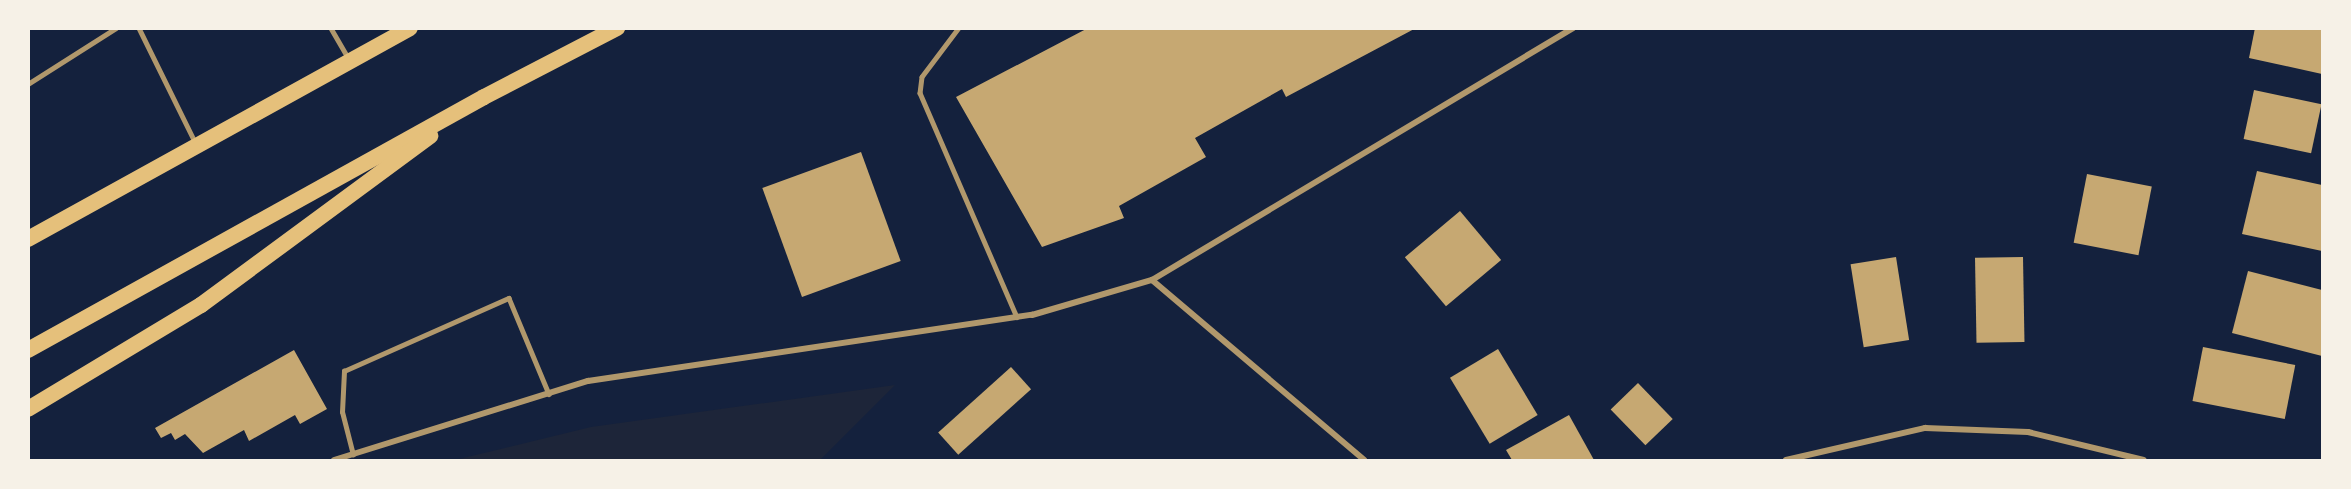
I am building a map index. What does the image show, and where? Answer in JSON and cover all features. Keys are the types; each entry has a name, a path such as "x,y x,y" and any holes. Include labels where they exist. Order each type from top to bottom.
{"highway":[{"path":"28,239 196,144 410,28"},
{"path":"28,350 484,97 617,28"},
{"path":"28,409 201,305 484,97"}],"street":[{"path":"334,460 588,381 1017,317 1152,280 1574,28"},
{"path":"1152,280 1364,460"},
{"path":"1786,460 1926,428 2028,432 2144,460"}],"lane":[{"path":"28,84 116,28"},
{"path":"139,28 196,144"},
{"path":"331,28 349,60"},
{"path":"958,28 922,77 920,93 1017,317"},
{"path":"352,455 342,412 344,371 509,298 549,394"}],"shaded area":[{"path":"895,385 820,460 455,460 591,427"}],"building":[{"path":"1088,28 1416,28 1286,97 1282,89 1195,138 1206,157 1119,206 1124,218 1042,247 956,97"},
{"path":"2255,28 2322,28 2322,74 2249,58"},
{"path":"2254,90 2321,104 2311,153 2244,139"},
{"path":"861,152 901,261 802,297 762,188"},
{"path":"2257,171 2322,185 2322,251 2242,234"},
{"path":"2087,174 2152,187 2138,255 2074,243"},
{"path":"1460,211 1501,260 1446,306 1405,257"},
{"path":"1896,257 1909,340 1864,347 1851,264"},
{"path":"2023,257 2024,342 1976,343 1975,258"},
{"path":"2248,271 2322,290 2322,356 2232,333"},
{"path":"2203,347 2295,365 2285,419 2193,401"},
{"path":"1498,349 1538,415 1490,444 1450,378"},
{"path":"294,350 327,409 300,424 295,415 249,441 244,430 203,453 185,434 175,440 171,433 161,438 155,428"},
{"path":"1011,367 1031,389 958,455 938,433"},
{"path":"1638,383 1673,419 1645,445 1611,409"},
{"path":"1569,415 1594,460 1512,460 1506,450"}]}
